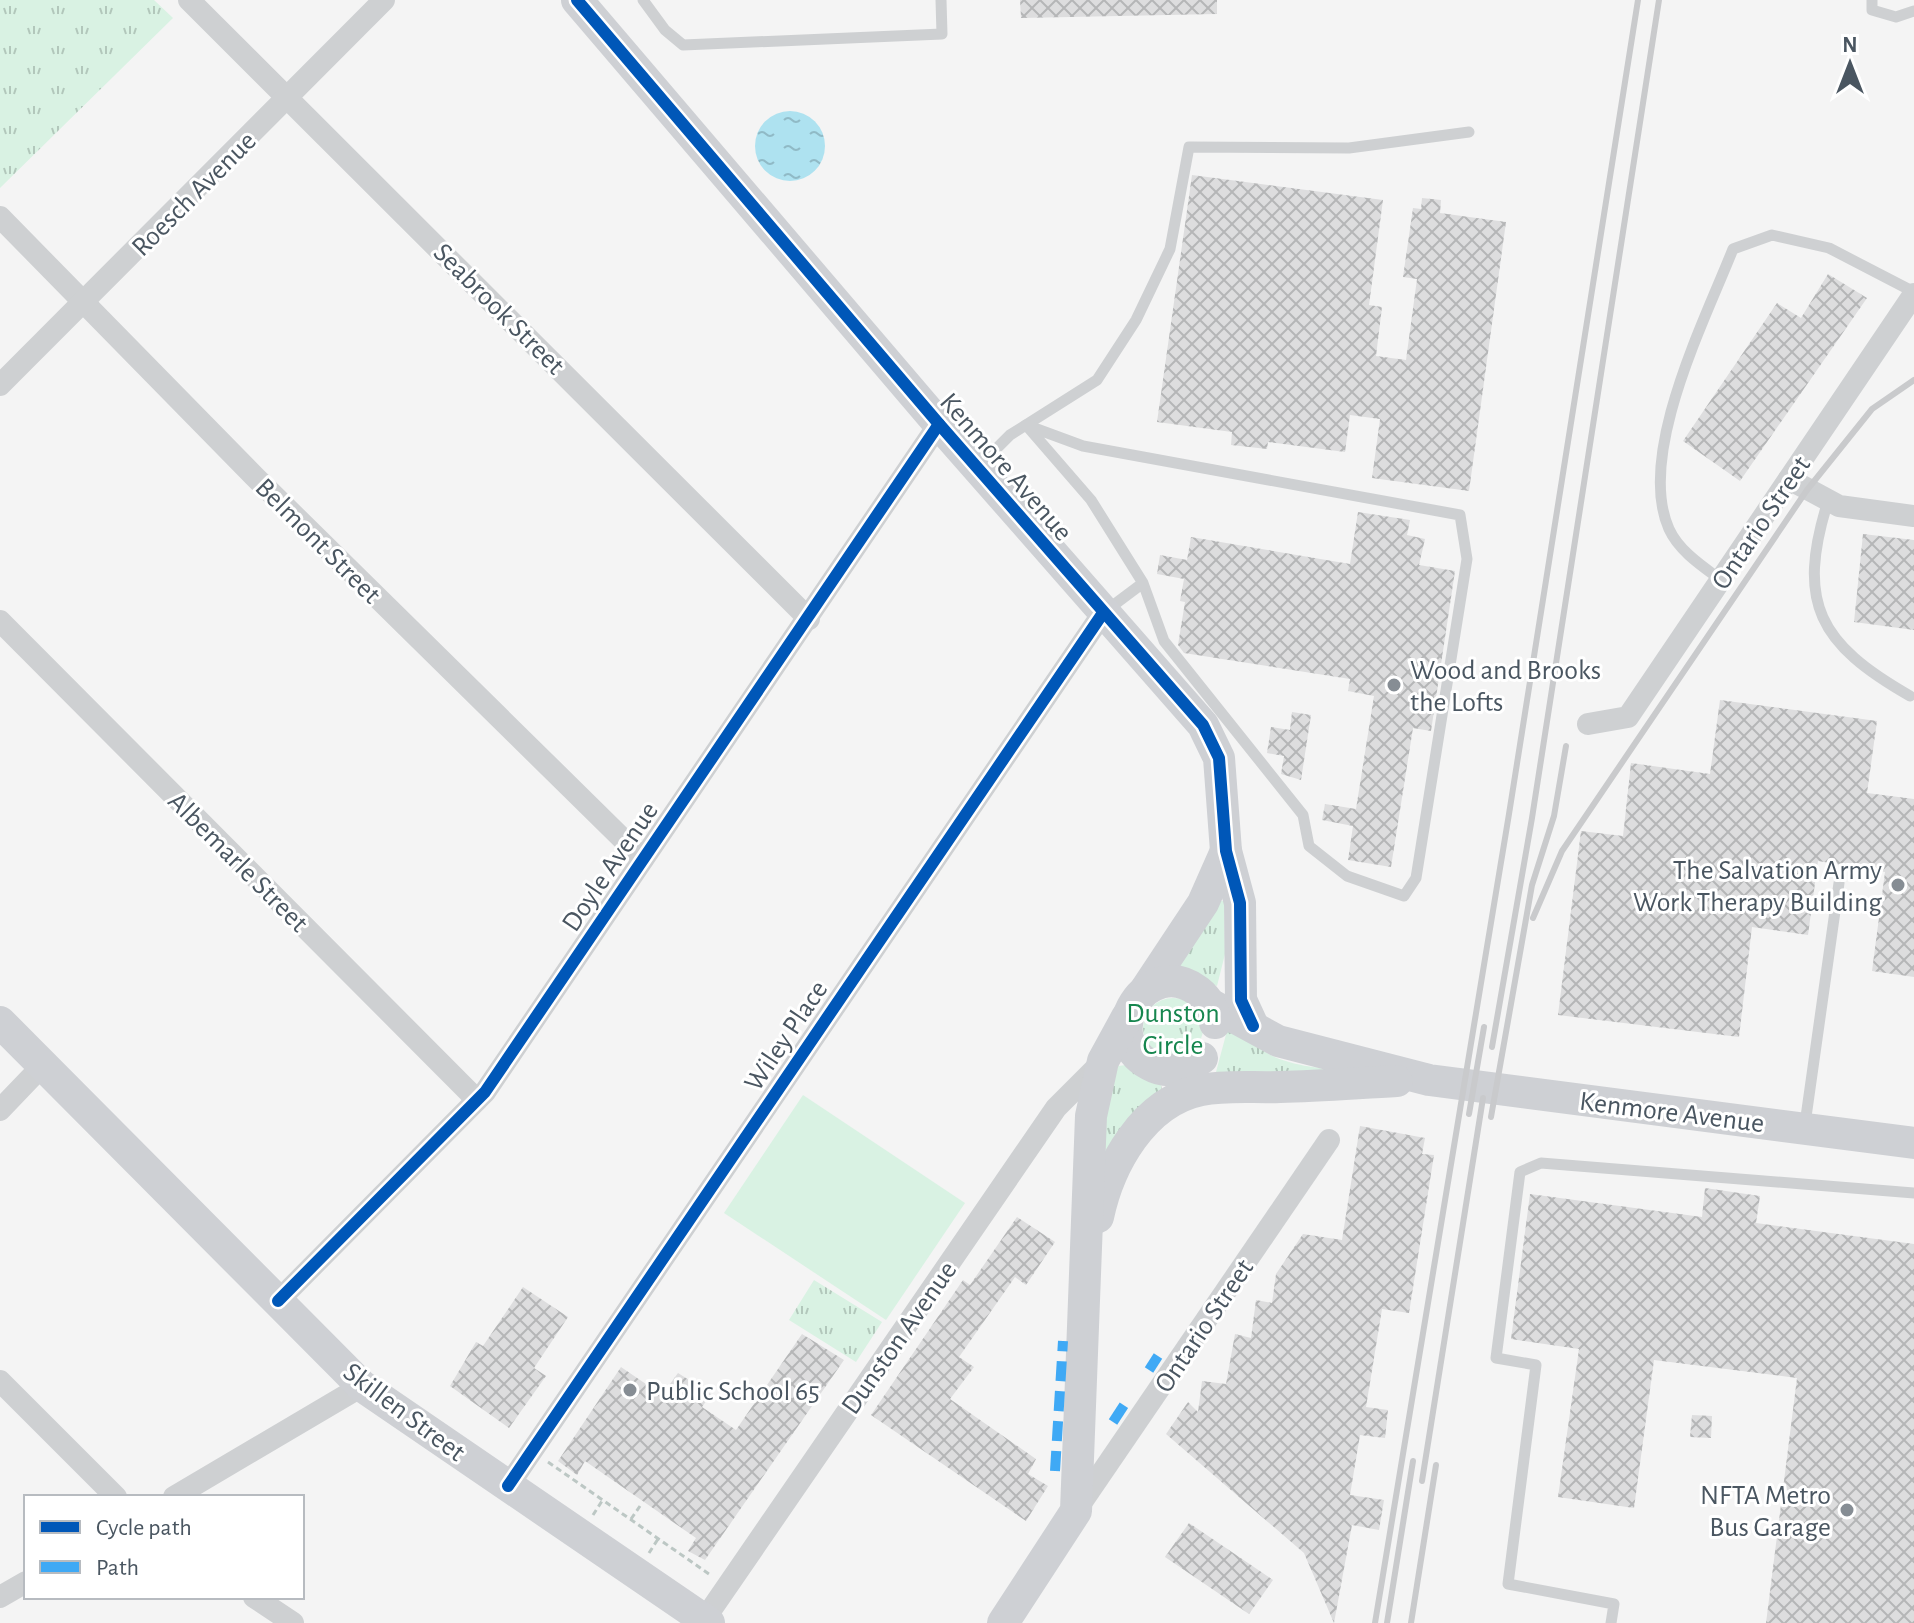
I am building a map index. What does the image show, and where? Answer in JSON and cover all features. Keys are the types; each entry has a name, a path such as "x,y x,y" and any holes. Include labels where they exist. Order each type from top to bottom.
{"street":[{"name":"Seabrook Street","path":"189,0 809,619"},
{"name":"Roesch Avenue","path":"0,385 384,0"},
{"name":"Kenmore Avenue","path":"577,0 939,424 1203,725 1219,758 1226,851 1240,903 1211,1036 1223,1087 1429,1080"},
{"name":"Belmont Street","path":"0,217 255,477 643,859"},
{"name":"Ontario Street","path":"1588,724 1628,717 1914,293"},
{"name":"Doyle Avenue","path":"278,1301 477,1100 809,619 939,424"},
{"path":"1789,479 1839,506 1914,516"},
{"name":"Wiley Place","path":"508,1486 1103,613"},
{"name":"Albemarle Street","path":"0,621 477,1100"},
{"name":"Kenmore Avenue","path":"1127,1017 1137,997 1146,989 1203,903 1226,851"},
{"path":"1146,989 1174,981 1188,985 1211,1036"},
{"path":"1127,1017 1130,1045 1137,1056 1211,1036"},
{"path":"1076,1511 1091,1116 1103,1061 1127,1017"},
{"name":"Skillen Street","path":"0,1022 362,1386 707,1622"},
{"name":"Kenmore Avenue","path":"1211,1036 1278,1041 1429,1080 1914,1143"},
{"path":"1085,1287 1103,1193 1118,1159 1211,1036"},
{"name":"Dunston Avenue","path":"707,1622 1056,1108 1103,1061"},
{"path":"0,1110 43,1065"},
{"name":"Ontario Street","path":"1003,1623 1329,1140"},
{"path":"0,1381 114,1495"},
{"path":"177,1495 362,1386"},
{"path":"0,1597 24,1583"},
{"path":"257,1599 293,1623"}],"lane":[{"path":"643,0 665,30 683,45 942,34 941,0"},
{"path":"1872,0 1872,10 1896,17 1914,11"},
{"path":"977,467 1010,435 1097,380 1136,320 1170,249 1189,147 1349,148 1469,132"},
{"path":"1721,580 1693,559 1669,529 1661,491 1662,444 1670,414 1733,249 1772,235 1829,248 1914,293"},
{"path":"1026,425 1083,446 1460,515 1467,559 1416,878 1404,896 1347,876 1309,846 1303,815 1164,641 1143,583 1091,500 1026,425"},
{"path":"1828,501 1819,530 1816,609 1843,649 1910,696"},
{"path":"1103,613 1143,583"},
{"path":"1805,1129 1839,883"},
{"path":"1611,1623 1614,1604 1508,1584 1536,1365 1496,1358 1520,1172 1541,1163 1914,1193"}],"path":[{"path":"542,1458 715,1577"},
{"path":"588,1523 603,1500"},
{"path":"631,1519 640,1506"},
{"path":"644,1561 659,1538"}],"green space":[{"path":"0,0 154,0 173,18 0,188"},
{"name":"Dunston Circle","path":"1217,901 1224,901 1225,954 1217,986 1177,971"},
{"name":"Dunston Circle","path":"1173,998 1194,1007 1203,1028 1194,1049 1173,1058 1152,1049 1143,1028 1152,1007"},
{"name":"Dunston Circle","path":"1228,1027 1239,1029 1251,1042 1277,1058 1306,1066 1354,1072 1224,1076 1216,1072"},
{"name":"Dunston Circle","path":"1126,1065 1161,1084 1162,1092 1098,1176 1103,1120 1118,1066"},
{"path":"803,1095 965,1203 886,1320 724,1213"},
{"path":"814,1280 882,1322 856,1362 789,1320"}],"water":[{"path":"790,111 815,121 825,146 815,171 790,181 765,171 755,146 765,121"}],"building":[{"path":"1020,0 1217,0 1217,14 1021,18"},
{"path":"1192,175 1383,200 1369,305 1382,307 1376,356 1406,360 1417,279 1403,277 1413,208 1421,209 1422,198 1441,200 1440,213 1506,222 1469,491 1372,478 1380,419 1350,415 1345,452 1268,442 1267,449 1231,445 1232,432 1157,422"},
{"path":"1828,274 1867,298 1740,481 1683,441 1777,303 1801,318"},
{"name":"Wood and Brooks the Lofts","path":"1358,512 1410,520 1407,535 1425,539 1419,565 1455,571 1431,731 1413,728 1391,867 1348,860 1353,826 1322,820 1325,804 1356,809 1374,696 1348,691 1350,679 1184,653 1178,645 1185,602 1180,601 1184,579 1157,574 1160,555 1187,560 1191,537 1350,564"},
{"path":"1863,534 1914,540 1914,630 1854,622"},
{"path":"1720,700 1877,721 1867,793 1914,799 1914,977 1872,971 1885,872 1818,861 1808,935 1752,927 1739,1037 1558,1015 1581,831 1623,836 1631,763 1710,774"},
{"path":"1292,712 1311,715 1301,780 1281,774 1284,756 1267,753 1271,727 1290,730"},
{"path":"1360,1126 1425,1138 1422,1154 1434,1155 1409,1313 1382,1309 1366,1407 1388,1410 1385,1438 1360,1435 1350,1495 1384,1500 1379,1530 1352,1525 1334,1623 1304,1553 1166,1434 1188,1402 1198,1412 1202,1381 1226,1384 1235,1334 1251,1338 1256,1300 1272,1303 1276,1274 1303,1234 1342,1240"},
{"path":"1705,1188 1760,1196 1756,1223 1914,1244 1914,1623 1766,1623 1797,1378 1654,1360 1634,1508 1558,1497 1579,1349 1511,1339 1530,1194 1702,1217"},
{"path":"1017,1217 1055,1242 1026,1285 1015,1277 959,1357 974,1367 950,1399 1036,1459 1028,1474 1048,1486 1026,1521 871,1415 963,1280 970,1285"},
{"path":"523,1287 568,1317 534,1368 546,1376 509,1428 450,1386 476,1342 483,1346"},
{"path":"802,1334 844,1360 705,1560 688,1551 696,1538 585,1461 577,1475 558,1461 621,1367 662,1395 678,1373 711,1394 702,1407 736,1430"},
{"path":"1692,1415 1712,1416 1711,1438 1690,1437"},
{"path":"1189,1523 1273,1580 1249,1614 1165,1557"}],"railway":[{"path":"1375,1623 1509,814 1638,0"},
{"path":"1492,1047 1532,818 1659,0"},
{"path":"1533,918 1562,851 1807,490 1872,409 1914,380"},
{"path":"1491,1117 1532,885 1554,816 1566,746"},
{"path":"1469,1114 1484,1027"},
{"path":"1422,1481 1483,1098"},
{"path":"1387,1623 1413,1461"},
{"path":"1411,1623 1436,1465"}],"marked path":[{"path":"1055,1471 1063,1341"},
{"path":"1149,1370 1158,1356"},
{"path":"1113,1422 1126,1402"}],"cycle path":[{"path":"577,0 939,424 1203,725 1219,758 1226,851 1240,903 1241,1000 1253,1026"},
{"path":"278,1301 485,1092 939,424"},
{"path":"508,1486 1103,613"}],"place":[{"name":"Wood and Brooks the Lofts","path":"1394,685"},
{"name":"The Salvation Army Work Therapy Building","path":"1898,885"},
{"name":"Public School 65","path":"630,1390"},
{"name":"NFTA Metro Bus Garage","path":"1847,1510"}]}
